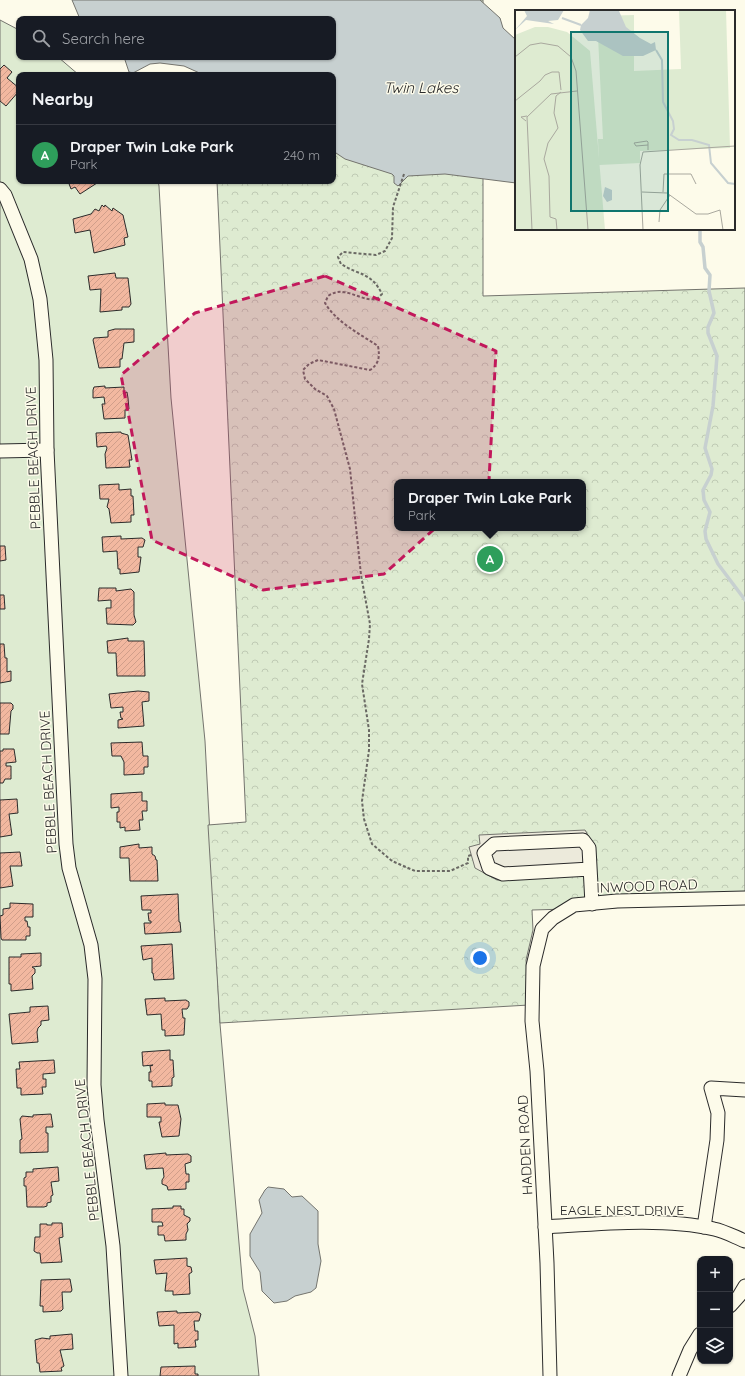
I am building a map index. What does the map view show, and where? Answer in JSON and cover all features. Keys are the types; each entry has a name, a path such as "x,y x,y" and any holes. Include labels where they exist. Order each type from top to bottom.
{"street":[{"name":"PEBBLE BEACH DRIVE","path":"0,189 5,195 31,259 40,299 46,360 47,450 66,844 69,868 91,945 96,979 94,1085 113,1246 121,1376"},
{"path":"0,451 47,450"},
{"path":"590,869 503,874 489,868 484,853 494,844 583,840 589,848 592,904"},
{"name":"INWOOD ROAD","path":"553,918 574,905 617,901 745,898"},
{"name":"HADDEN ROAD","path":"550,1376 545,1227 537,1071 532,1021 533,966 542,929 553,918"},
{"path":"704,1228 717,1140 718,1113 711,1088 745,1090"},
{"name":"EAGLE NEST DRIVE","path":"545,1227 648,1223 678,1224 714,1229 745,1241"},
{"path":"733,1303 745,1286"},
{"path":"679,1376 690,1350 697,1339"}],"path":[{"path":"404,174 394,207 392,238 386,251 376,255 343,252 338,257 341,264 370,277 377,284 382,294 377,299 369,300 346,291 334,292 328,296 326,303 330,311 339,319 378,346 379,360 376,366 370,370 318,360 303,370 306,379 315,389 327,396 334,409 350,469 361,575 370,624 362,684 369,730 369,750 362,801 364,819 372,844 392,861 415,870 450,871 468,863 468,856 471,855"}],"highlighted area":[{"path":"325,276 496,351 489,480 384,574 263,590 152,540 121,375 195,313"}],"green space":[{"path":"209,0 483,0 483,296 745,288 745,904 532,910 533,930 526,960 529,1005 220,1023 208,825 246,822 217,184 336,184 336,72 333,72 333,60 336,60 336,16 313,16"},
{"path":"0,20 16,28 16,60 62,60 76,72 16,72 16,184 159,184 159,186 171,398 205,741 220,1024 243,1289 255,1336 259,1376 0,1376"}],"shaded area":[{"path":"585,830 594,846 595,874 497,880 475,868 469,847 480,844 479,835"}],"water":[{"name":"Twin Lakes","path":"72,0 480,0 500,18 503,28 515,39 515,183 445,174 408,176 398,186 394,183 394,176 392,174 345,159 336,153 336,72 197,72 184,66 160,63 150,64 135,72 129,72 125,60 336,60 336,16 79,16"},
{"path":"268,1187 284,1189 292,1197 302,1196 318,1211 318,1244 321,1261 316,1288 311,1292 295,1296 287,1301 274,1303 262,1291 260,1272 250,1256 250,1234 262,1213 259,1200"}],"building":[{"path":"4,65 12,72 7,78 16,86 16,94 6,106 0,101 0,69"},
{"path":"69,184 95,184 80,194 75,187 71,189"},
{"path":"102,205 104,207 105,205 112,211 113,208 123,215 128,237 124,238 125,245 94,253 90,230 75,233 73,219 91,214 95,209 99,211"},
{"path":"115,273 116,278 128,278 131,304 129,307 122,307 122,310 100,312 101,289 90,290 88,276"},
{"path":"115,329 134,329 134,342 124,343 122,359 120,359 120,367 99,368 93,340 94,338 108,337 108,331"},
{"path":"105,386 105,388 124,387 124,393 127,392 129,409 125,410 125,418 104,419 102,404 105,404 104,397 93,398 93,390 94,387"},
{"path":"121,432 128,435 132,460 129,460 130,467 106,468 105,454 107,448 106,446 97,447 96,433"},
{"path":"119,484 119,490 131,489 134,515 131,515 131,522 111,523 109,509 107,507 109,499 100,499 99,485"},
{"path":"121,536 121,539 142,538 145,540 143,547 138,547 138,557 141,557 139,572 120,574 120,569 118,569 117,551 103,552 102,537"},
{"path":"0,546 5,546 6,560 0,561"},
{"path":"99,588 116,588 116,591 131,589 134,592 134,615 136,622 133,625 107,624 106,608 111,608 111,600 98,601"},
{"path":"0,595 4,595 5,609 0,609"},
{"path":"128,638 128,641 144,641 145,676 117,676 116,653 108,653 107,641"},
{"path":"0,644 4,644 5,658 7,658 7,672 11,671 11,681 0,683"},
{"path":"138,691 149,692 149,701 142,702 144,726 118,728 118,720 123,719 121,718 120,712 123,712 123,707 111,708 109,694"},
{"path":"0,703 11,703 13,705 9,734 0,734"},
{"path":"142,742 143,756 148,756 148,767 144,767 144,774 124,775 124,762 121,756 112,756 111,743"},
{"path":"3,749 14,749 16,762 6,763 6,766 11,766 11,779 5,779 3,783 0,783 0,751 3,751"},
{"path":"142,792 142,801 147,801 147,811 142,811 143,820 139,820 140,830 125,831 125,827 120,828 120,822 117,822 117,812 119,812 119,807 111,808 111,794"},
{"path":"17,799 18,813 9,814 12,835 0,837 0,800"},
{"path":"139,844 139,848 152,847 152,854 157,860 158,881 130,881 129,858 120,858 120,847"},
{"path":"20,852 22,866 10,866 13,886 0,888 0,853"},
{"path":"178,894 179,922 181,932 145,934 144,923 151,923 151,921 149,921 148,913 151,913 151,910 142,910 141,896"},
{"path":"10,903 33,904 33,917 25,917 28,927 30,927 30,936 26,936 26,940 2,940 1,938 0,916 3,915 3,909 10,908"},
{"path":"172,944 174,979 154,980 152,973 152,958 143,960 141,946"},
{"path":"41,953 41,966 32,967 35,969 35,973 32,976 33,989 11,991 11,984 9,984 9,957 21,957 21,954"},
{"path":"165,998 165,1001 186,1000 189,1002 187,1009 182,1009 183,1018 185,1018 184,1035 165,1036 165,1030 162,1030 161,1014 147,1015 145,999"},
{"path":"48,1006 49,1020 41,1021 41,1025 37,1032 38,1042 12,1044 9,1014 30,1012 30,1007"},
{"path":"170,1050 170,1060 173,1060 174,1077 172,1078 172,1086 152,1087 152,1081 149,1081 149,1072 151,1072 150,1066 153,1065 143,1066 142,1052"},
{"path":"54,1060 55,1073 43,1074 43,1079 46,1079 46,1087 42,1087 43,1094 21,1095 21,1088 17,1088 16,1069 20,1069 19,1062"},
{"path":"165,1103 165,1105 178,1105 181,1119 179,1136 162,1137 159,1122 161,1122 161,1117 147,1117 147,1104"},
{"path":"51,1114 53,1127 46,1127 46,1133 48,1133 48,1152 20,1153 20,1140 22,1139 20,1119 22,1116 33,1117 33,1115"},
{"path":"166,1153 166,1155 188,1154 191,1156 191,1162 185,1164 186,1174 189,1174 189,1182 186,1182 186,1189 168,1190 167,1186 162,1184 164,1177 163,1168 146,1169 144,1155"},
{"path":"58,1167 59,1181 51,1182 53,1195 51,1196 51,1202 47,1203 47,1206 44,1207 27,1207 26,1186 24,1186 26,1172 33,1172 33,1169"},
{"path":"173,1206 181,1206 181,1209 184,1209 184,1215 190,1218 190,1221 187,1224 188,1230 186,1240 165,1241 164,1235 158,1235 158,1226 163,1226 162,1222 152,1222 152,1209 173,1208"},
{"path":"52,1223 62,1223 63,1237 59,1238 62,1262 41,1263 40,1253 34,1251 35,1237 40,1237 40,1224 52,1225"},
{"path":"187,1258 187,1266 191,1267 192,1272 189,1274 190,1294 173,1295 173,1291 165,1291 167,1273 156,1274 154,1260"},
{"path":"70,1279 71,1292 62,1292 63,1309 61,1311 43,1312 43,1306 40,1306 41,1280"},
{"path":"177,1311 177,1313 198,1312 201,1314 199,1321 194,1321 195,1331 198,1331 198,1340 195,1340 196,1347 178,1348 178,1343 174,1344 174,1325 159,1326 157,1312"},
{"path":"72,1334 73,1349 60,1350 64,1366 61,1368 62,1371 40,1372 39,1363 37,1363 35,1340 42,1338 50,1339 50,1336"},
{"path":"195,1366 195,1374 198,1374 198,1376 160,1376 161,1367"}],"waterway":[{"path":"700,230 700,242 703,247 705,268 710,275 709,291 714,313 708,327 708,333 717,356 713,406 705,448 712,469 711,475 703,490 704,500 710,512 705,531 706,539 718,564 745,600"}],"place":[{"name":"Draper Twin Lake Park","path":"490,559"}]}
